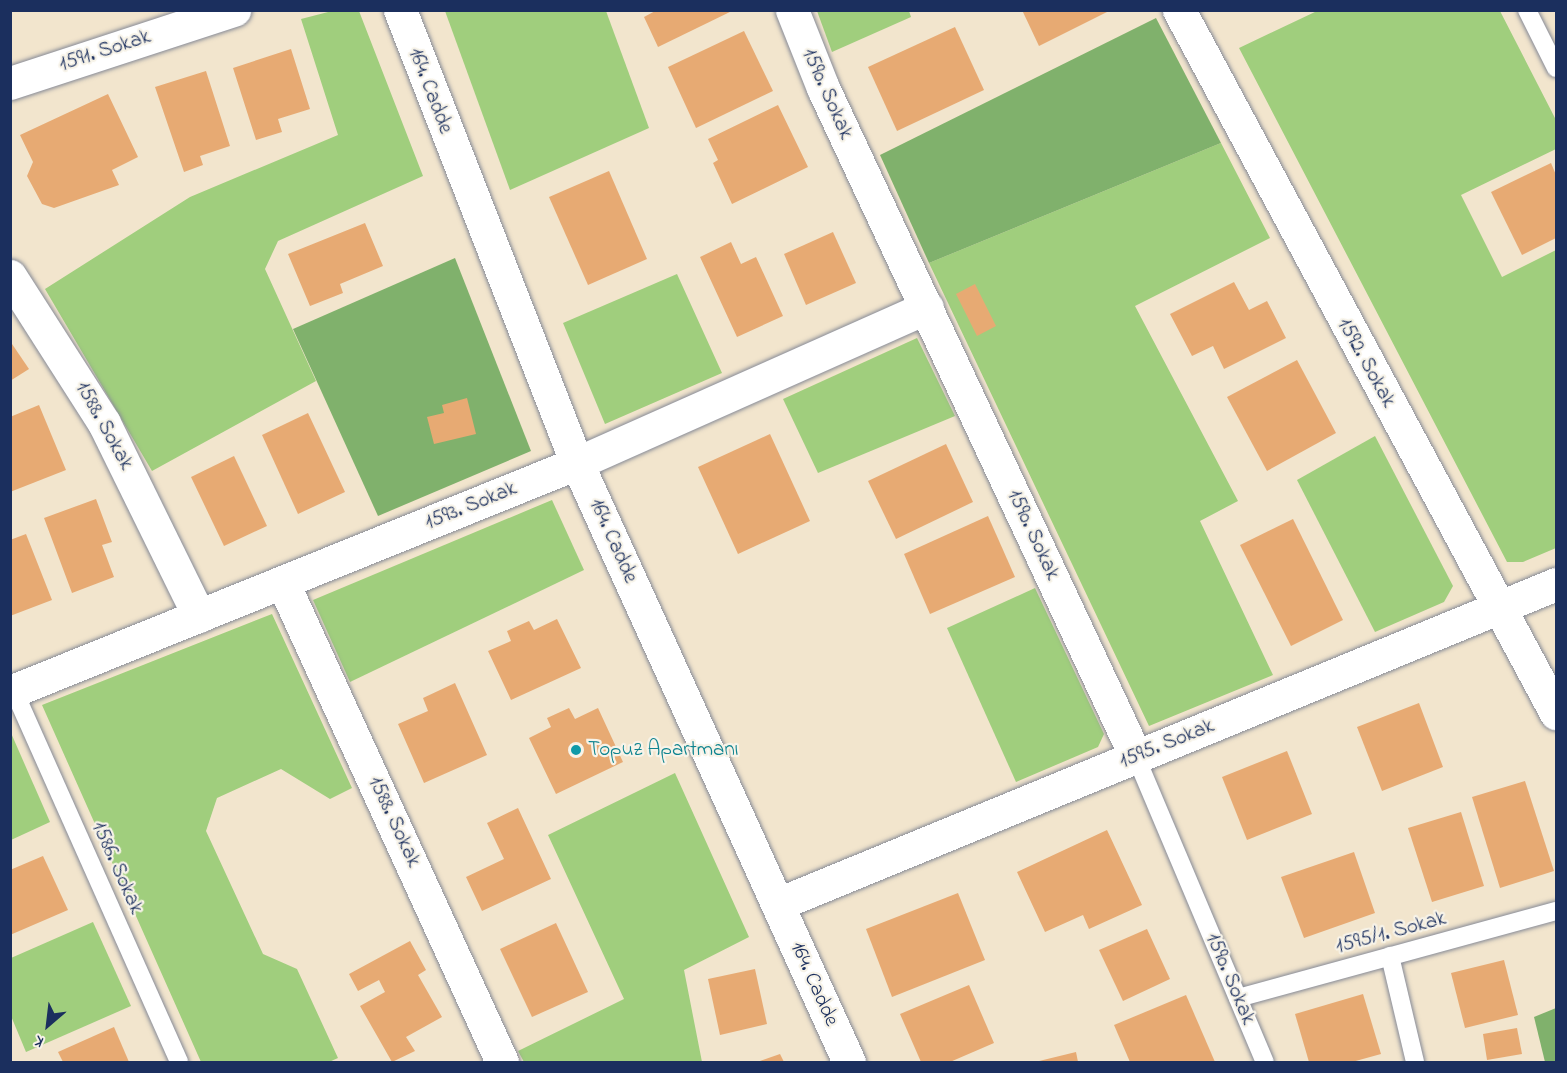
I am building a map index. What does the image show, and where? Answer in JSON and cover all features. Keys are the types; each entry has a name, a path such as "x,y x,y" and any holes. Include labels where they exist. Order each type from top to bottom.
{"street":[{"name":"1591. Sokak","path":"10,83 234,10"},
{"name":"164. Cadde","path":"400,10 577,463 849,1062"},
{"name":"1590. Sokak","path":"792,10 1136,757"},
{"name":"1592. Sokak","path":"1179,10 1302,247 1557,713"},
{"name":"1588. Sokak","path":"10,276 104,423 199,616"},
{"name":"1593. Sokak","path":"12,692 577,463 927,307"},
{"name":"1588. Sokak","path":"283,583 502,1062"},
{"name":"1595. Sokak","path":"778,904 1557,584"}],"lane":[{"path":"1527,10 1557,68"},
{"name":"1586. Sokak","path":"12,692 179,1062"},
{"name":"1590. Sokak","path":"1136,757 1265,1062"},
{"name":"1595/1. Sokak","path":"1238,998 1557,911"},
{"path":"1390,956 1415,1062"}],"green space":[{"path":"332,11 359,11 423,176 278,241 265,269 316,381 152,471 45,289 190,197 338,135 301,19"},
{"path":"445,11 606,11 649,128 510,190"},
{"path":"817,11 909,11 911,17 832,52"},
{"path":"1317,11 1500,11 1556,120 1556,149 1461,195 1502,277 1556,250 1556,548 1523,562 1507,562 1239,48"},
{"path":"1156,18 1221,143 929,263 880,155"},
{"path":"1221,143 1270,238 1135,306 1238,501 1200,521 1273,675 1149,726 929,263"},
{"path":"455,258 531,451 378,516 293,329"},
{"path":"677,274 722,373 605,424 563,323"},
{"path":"917,338 955,416 818,473 783,399"},
{"path":"1375,436 1453,586 1444,602 1375,632 1297,480"},
{"path":"552,500 584,570 350,682 313,600"},
{"path":"1035,588 1104,734 1098,747 1016,782 947,628"},
{"path":"272,614 352,788 330,799 281,769 217,798 206,831 263,954 297,969 338,1058 329,1062 201,1062 42,705"},
{"path":"11,733 50,822 10,840"},
{"path":"675,773 749,937 684,970 702,1062 524,1062 518,1051 624,999 548,835"},
{"path":"93,922 131,1006 26,1052 11,1016 11,958"},
{"path":"1556,1008 1556,1062 1545,1062 1534,1017"}],"building":[{"path":"657,10 734,10 658,47 644,17"},
{"path":"1022,10 1111,10 1039,46"},
{"path":"955,27 984,90 897,131 868,67"},
{"path":"744,31 773,91 696,128 668,67"},
{"path":"291,49 310,109 278,119 282,132 256,140 233,68"},
{"path":"206,71 230,146 200,156 203,165 184,172 155,87"},
{"path":"108,94 138,157 112,170 119,185 54,208 42,204 27,176 33,162 20,135"},
{"path":"778,105 808,167 732,204 713,163 718,160 708,139"},
{"path":"1551,163 1556,175 1556,238 1522,255 1491,192"},
{"path":"609,171 647,259 588,285 549,197"},
{"path":"365,223 383,266 340,284 343,293 310,306 288,254"},
{"path":"833,232 856,283 806,305 784,254"},
{"path":"731,242 741,264 756,257 783,316 737,337 700,257"},
{"path":"1234,282 1249,310 1267,301 1286,338 1224,369 1213,346 1192,356 1170,314"},
{"path":"975,284 996,326 977,336 956,294"},
{"path":"10,341 29,369 10,381"},
{"path":"1297,360 1336,433 1267,471 1227,397"},
{"path":"467,398 476,434 434,444 427,417 444,413 442,405"},
{"path":"39,405 66,470 10,492 10,417"},
{"path":"308,413 345,492 298,514 262,435"},
{"path":"770,434 810,521 738,554 698,467"},
{"path":"946,444 973,502 896,539 868,481"},
{"path":"234,456 267,526 224,546 191,477"},
{"path":"96,499 112,542 102,545 114,577 72,593 44,518"},
{"path":"988,516 1015,577 930,614 904,554"},
{"path":"1293,519 1343,620 1291,646 1240,545"},
{"path":"26,534 52,600 10,616 10,540"},
{"path":"557,619 581,668 511,700 488,651 511,641 507,631 529,621 534,630"},
{"path":"455,683 487,755 424,783 398,724 428,711 423,698"},
{"path":"1419,703 1443,767 1382,791 1357,727"},
{"name":"Topuz Apartmanı","path":"569,708 575,719 598,708 623,762 556,794 529,738 551,727 547,718"},
{"path":"1287,751 1312,814 1247,840 1222,777"},
{"path":"1525,781 1554,871 1500,888 1472,797"},
{"path":"518,808 551,879 482,911 466,877 504,859 487,823"},
{"path":"1461,812 1484,886 1432,902 1408,828"},
{"path":"1107,830 1142,905 1089,929 1083,915 1045,932 1017,872"},
{"path":"1354,852 1375,913 1304,938 1281,877"},
{"path":"43,856 68,910 10,935 10,870"},
{"path":"958,893 985,960 892,997 866,929"},
{"path":"556,923 588,992 532,1017 500,949"},
{"path":"1147,929 1170,979 1123,1001 1099,950"},
{"path":"410,941 426,970 418,975 442,1017 406,1037 415,1051 392,1062 360,1006 385,992 379,980 358,991 349,974"},
{"path":"1504,960 1518,1015 1465,1028 1451,973"},
{"path":"755,969 767,1024 720,1035 708,979"},
{"path":"969,985 994,1043 950,1062 921,1062 900,1014"},
{"path":"1363,994 1381,1054 1352,1062 1309,1062 1295,1014"},
{"path":"1186,995 1215,1062 1130,1062 1114,1025"},
{"path":"114,1027 129,1062 63,1062 58,1052"},
{"path":"1517,1028 1522,1054 1487,1060 1483,1034"},
{"path":"1076,1052 1078,1062 1035,1062"},
{"path":"780,1054 784,1062 757,1062"}],"place":[{"name":"Topuz Apartmanı","path":"576,750"}]}
